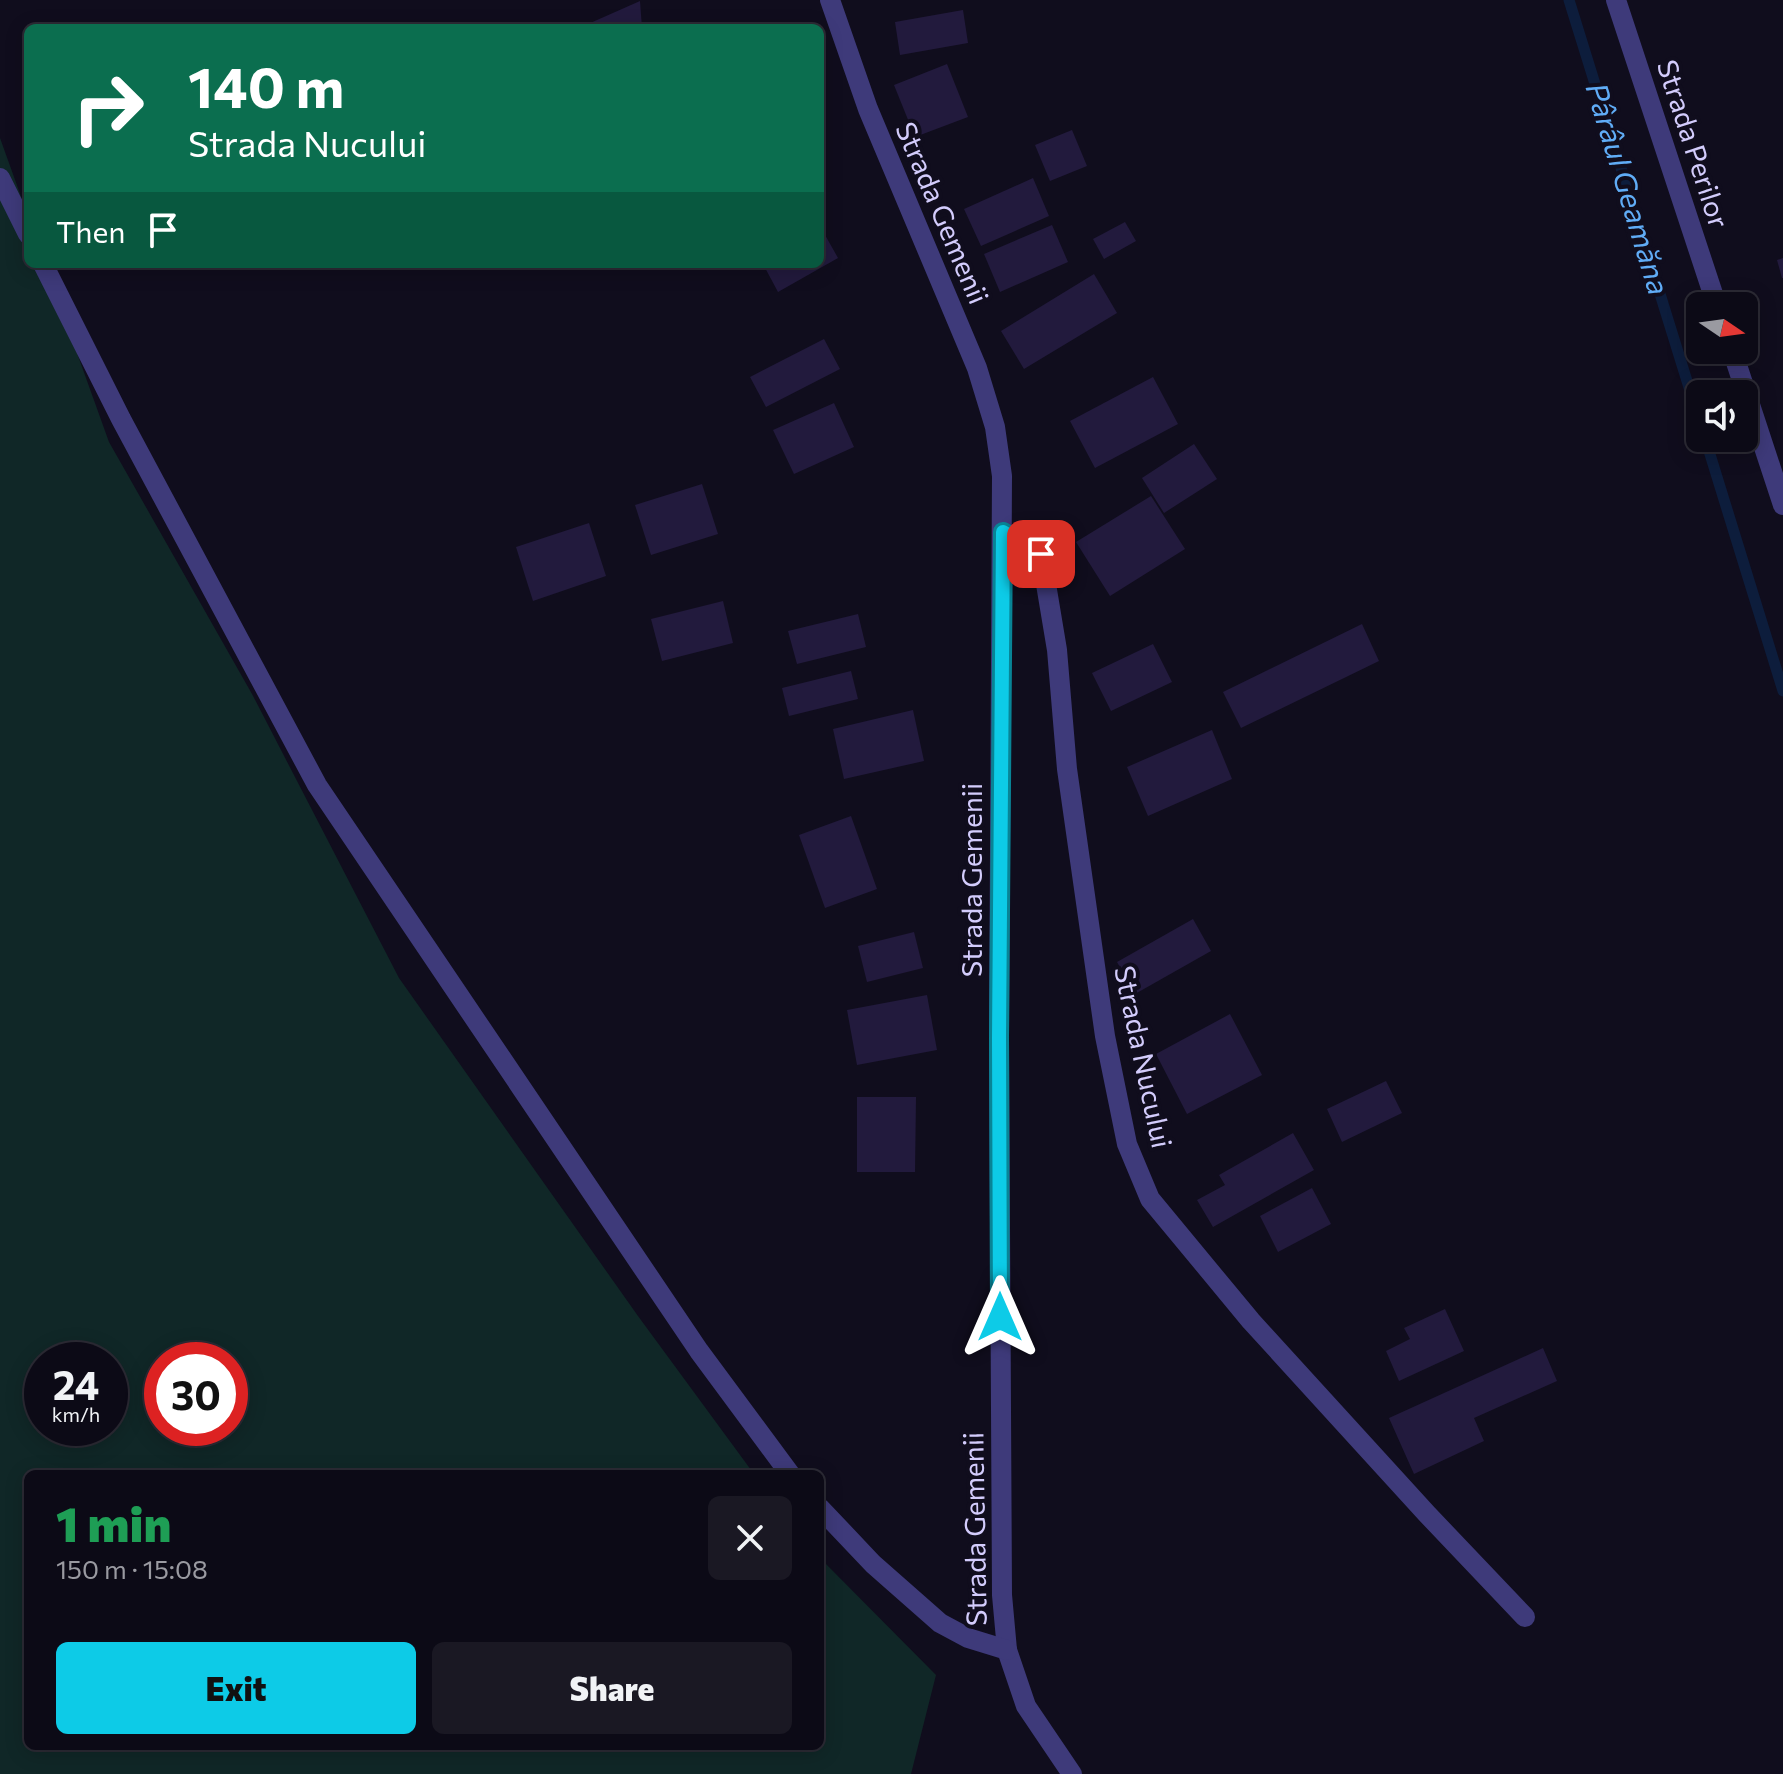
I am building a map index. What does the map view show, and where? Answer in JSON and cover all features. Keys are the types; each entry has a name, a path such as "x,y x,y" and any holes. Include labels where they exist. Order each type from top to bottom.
{"street":[{"name":"Strada Gemenii","path":"830,0 868,109 977,368 995,427 1002,476 999,1070 1002,1595 1007,1650 1026,1706 1072,1774"},
{"name":"Strada Perilor","path":"1616,0 1712,292"},
{"path":"0,178 24,226"},
{"path":"45,268 121,419 317,785 699,1351 787,1470"},
{"path":"1737,364 1783,505"},
{"name":"Strada Nucului","path":"1003,532 1041,554 1057,650 1067,769 1105,1036 1127,1144 1150,1199 1251,1321 1525,1617"},
{"path":"824,1512 873,1564 940,1623 968,1638 1007,1650"}],"green space":[{"path":"0,138 24,205 24,268 46,268 109,442 252,694 399,978 751,1470 24,1470 24,1750 824,1750 824,1562 936,1675 911,1774 0,1774"}],"building":[{"path":"640,1 642,24 588,24"},
{"path":"963,10 968,43 900,55 895,22"},
{"path":"947,64 968,117 915,137 894,85"},
{"path":"1072,130 1087,166 1050,181 1035,145"},
{"path":"1033,178 1049,216 981,246 964,209"},
{"path":"1125,222 1136,241 1104,259 1093,239"},
{"path":"1052,225 1068,262 1000,292 984,254"},
{"path":"824,233 838,258 824,266"},
{"path":"1783,258 1783,278 1782,278 1777,260"},
{"path":"765,268 820,268 778,292"},
{"path":"1094,274 1117,313 1024,369 1001,331"},
{"path":"824,339 840,369 766,407 750,377"},
{"path":"1153,377 1178,424 1095,468 1070,421"},
{"path":"834,403 854,447 794,474 773,430"},
{"path":"1194,444 1217,479 1164,513 1142,478"},
{"path":"702,484 718,534 651,555 635,505"},
{"path":"1151,496 1185,549 1110,596 1076,542"},
{"path":"589,523 606,576 533,601 516,547"},
{"path":"723,601 733,643 662,661 651,619"},
{"path":"858,614 866,647 797,664 788,631"},
{"path":"1362,624 1379,661 1241,728 1223,692"},
{"path":"1153,644 1172,682 1111,711 1092,673"},
{"path":"851,671 858,699 789,716 782,688"},
{"path":"913,710 924,761 844,779 833,729"},
{"path":"1212,730 1232,779 1148,816 1127,767"},
{"path":"851,816 877,889 825,908 799,835"},
{"path":"1193,919 1211,951 1135,994 1117,962"},
{"path":"914,932 923,968 867,982 858,946"},
{"path":"927,995 937,1050 857,1065 847,1010"},
{"path":"1230,1014 1262,1075 1187,1114 1156,1054"},
{"path":"1386,1081 1402,1113 1342,1142 1327,1109"},
{"path":"857,1097 916,1097 915,1172 857,1172"},
{"path":"1293,1133 1314,1170 1213,1227 1197,1200 1225,1185 1219,1175"},
{"path":"1312,1188 1331,1224 1278,1252 1260,1216"},
{"path":"1445,1309 1464,1351 1399,1381 1386,1351 1410,1339 1404,1328"},
{"path":"1543,1348 1557,1381 1474,1418 1484,1441 1414,1474 1389,1418"}],"waterway":[{"name":"Pârâul Geamăna","path":"1569,0 1687,380"},
{"name":"Pârâul Geamăna","path":"1709,452 1783,691"}],"route":[{"path":"1000,1317 1003,532 1041,554"}]}
